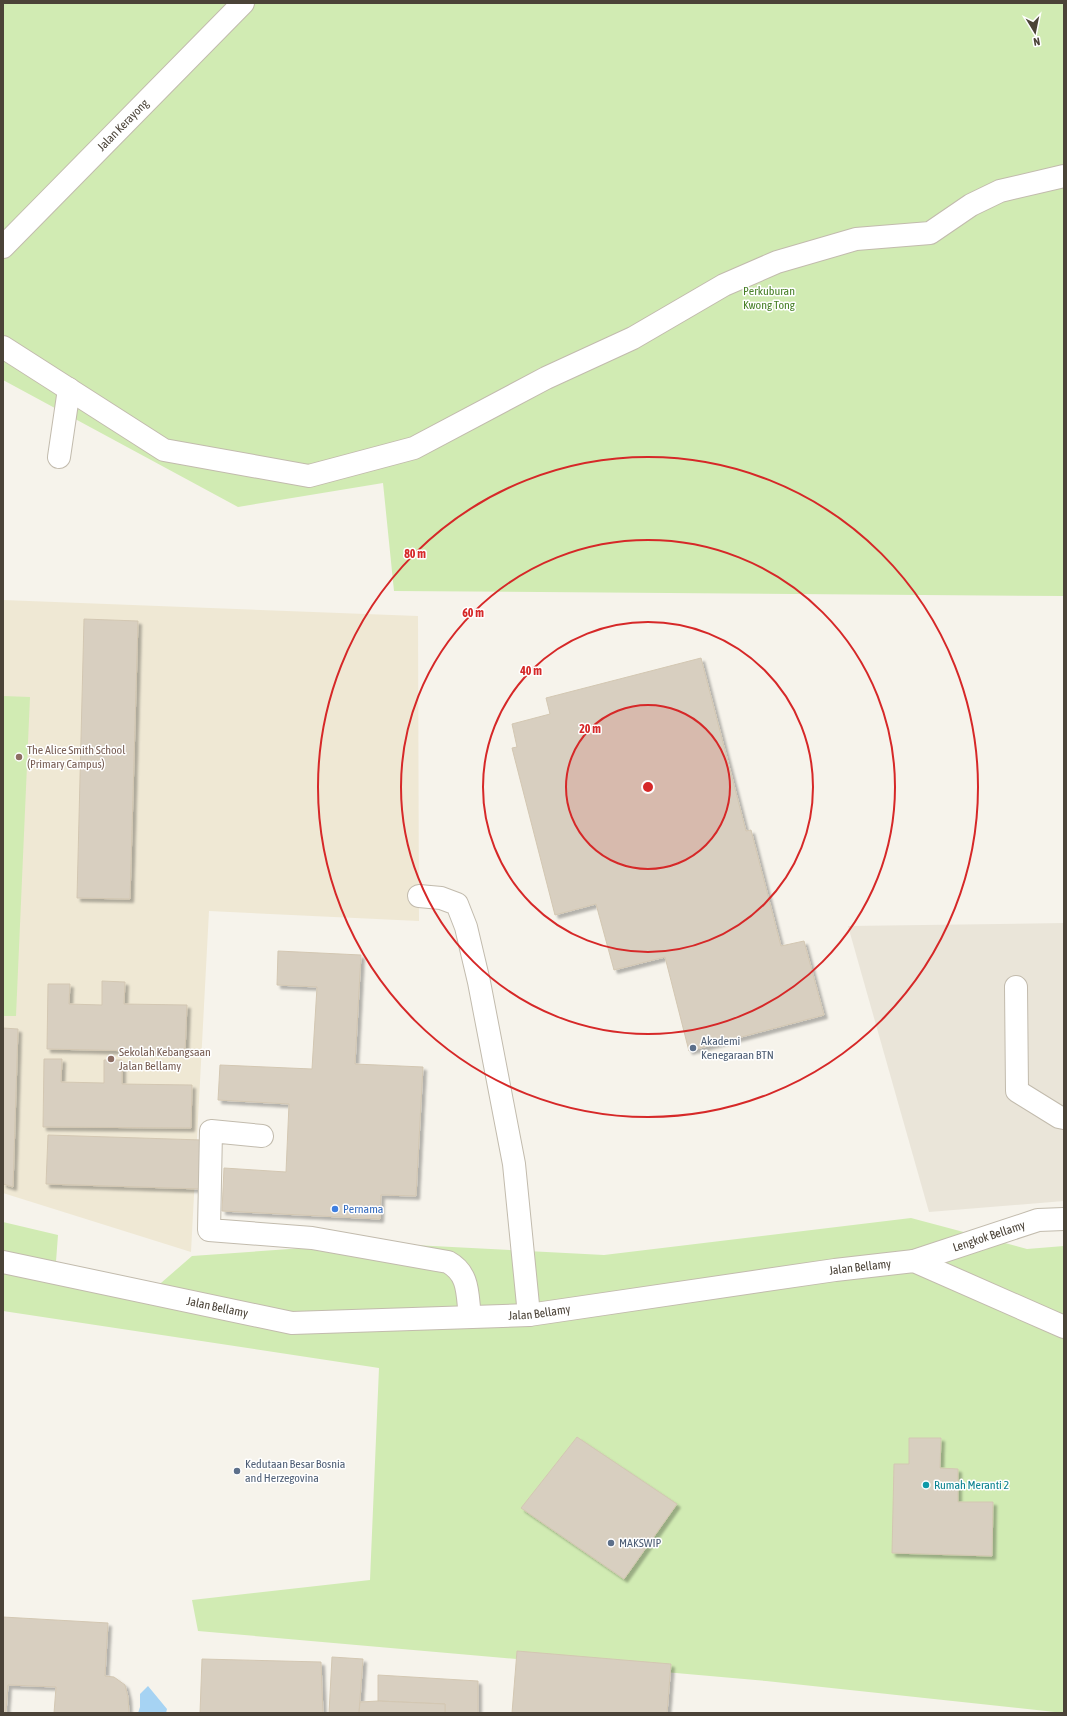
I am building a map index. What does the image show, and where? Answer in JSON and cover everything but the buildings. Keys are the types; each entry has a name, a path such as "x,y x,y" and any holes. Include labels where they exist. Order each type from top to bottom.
{"street":[{"name":"Jalan Kerayong","path":"3,247 243,3"},
{"path":"3,347 164,450 309,476 414,448 546,378 632,338 724,285 777,262 856,239 930,233 971,205 1000,191 1064,176"},
{"path":"59,457 69,390"},
{"path":"419,896 441,898 457,904 466,927 479,982 514,1164 529,1315"},
{"path":"1016,987 1017,1091 1059,1117 1064,1118"},
{"path":"262,1136 211,1131 209,1230 312,1238 448,1262 456,1266 465,1277 470,1317"},
{"name":"Lengkok Bellamy","path":"914,1260 1038,1220 1064,1219"},
{"path":"914,1260 1064,1327"},
{"name":"Jalan Bellamy","path":"3,1262 292,1324 529,1315 835,1270 914,1260"}],"shaded area":[{"name":"Sekolah Kebangsaan Jalan Bellamy","path":"3,600 418,616 419,921 209,911 191,1252 3,1193"},
{"path":"1064,923 1064,1201 929,1212 848,926"}],"green space":[{"name":"Perkuburan Kwong Tong","path":"3,3 1064,3 1064,596 394,591 383,483 238,507 3,380"},
{"path":"3,696 30,697 16,1016 3,1016"},
{"path":"911,1218 1027,1249 1064,1246 1064,1713 766,1681 198,1631 192,1600 370,1580 379,1368 3,1311 3,1222 58,1235 55,1275 146,1296 192,1256 375,1243 604,1255"}],"water":[{"path":"148,1686 167,1709 166,1713 138,1713 140,1707 140,1694"}],"place":[{"name":"The Alice Smith School (Primary Campus)","path":"19,757"},
{"name":"Akademi Kenegaraan BTN","path":"693,1048"},
{"name":"Sekolah Kebangsaan Jalan Bellamy","path":"111,1059"},
{"name":"Pernama","path":"335,1209"},
{"name":"Kedutaan Besar Bosnia and Herzegovina","path":"237,1471"},
{"name":"Rumah Meranti 2","path":"926,1485"},
{"name":"MAKSWIP","path":"611,1543"}]}
